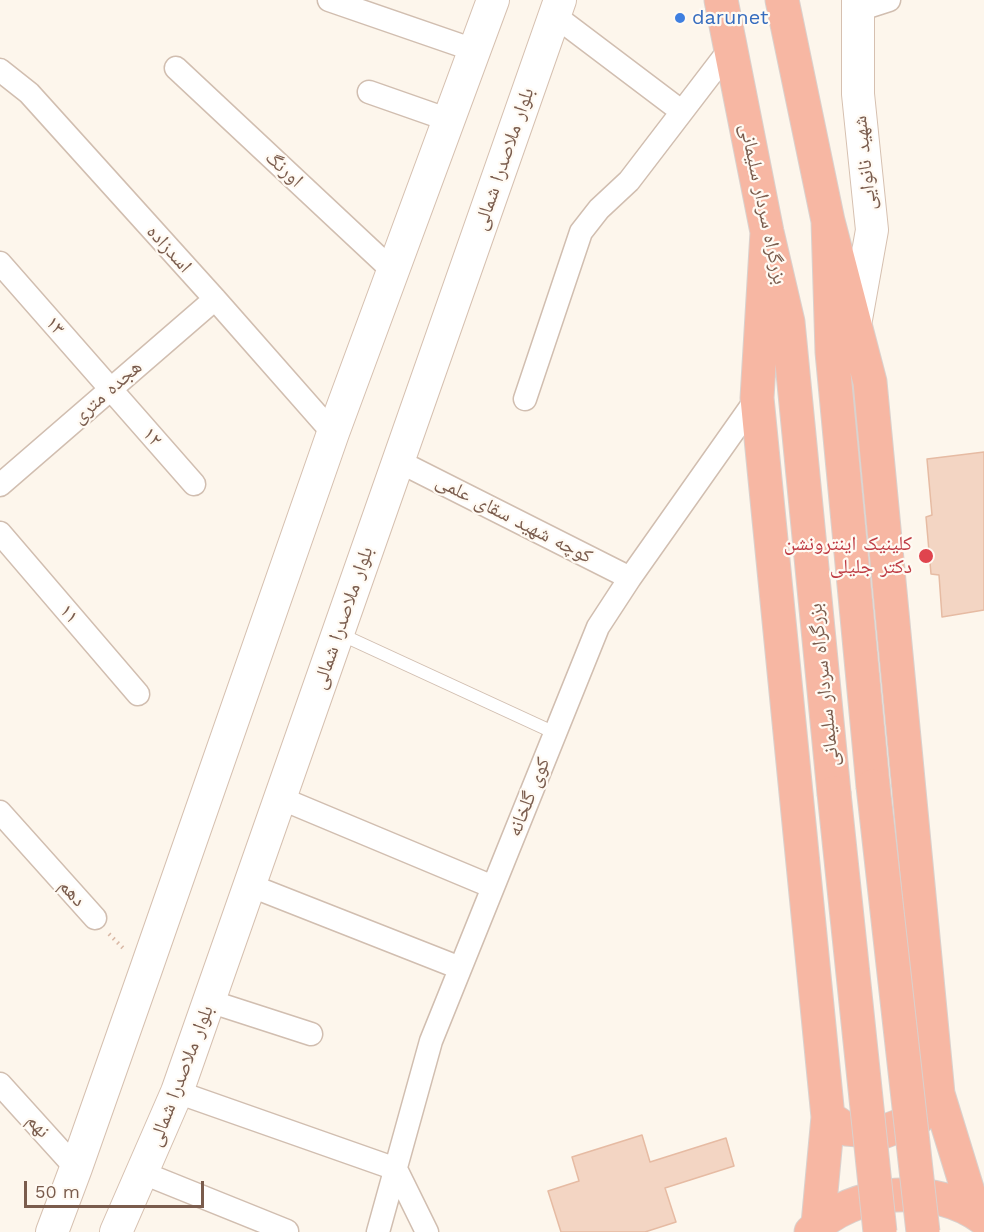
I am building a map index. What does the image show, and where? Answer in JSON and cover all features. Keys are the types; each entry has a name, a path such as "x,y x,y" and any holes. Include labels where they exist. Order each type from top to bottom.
{"highway":[{"name":"بزرگراه سردار سلیمانی","path":"721,0 767,232 788,321 880,1232"},
{"name":"بزرگراه سردار سلیمانی","path":"782,0 828,221 832,352 873,786 923,1232"},
{"path":"828,221 870,382 938,1094 979,1215"},
{"path":"767,232 757,398 828,1117 815,1228"},
{"path":"828,1117 846,1129 883,1132 916,1119 938,1094"},
{"path":"815,1228 854,1204 894,1194 936,1197 979,1215"}],"main road":[{"path":"52,1232 146,972 333,433 493,0"},
{"name":"شهید نانوایی","path":"855,325 872,230 858,94 858,5"},
{"name":"بلوار ملاصدرا شمالی","path":"116,1232 177,1092 557,8"}],"street":[{"path":"329,0 474,50"},
{"path":"858,5 889,0"},
{"path":"557,8 681,111"},
{"path":"525,399 581,232 599,209 629,181 730,49"},
{"name":"اورنگ","path":"176,68 393,271"},
{"name":"اسدزاده","path":"0,70 28,93 333,433"},
{"path":"369,92 448,120"},
{"name":"۱۳","path":"0,263 110,390"},
{"name":"هجده متری","path":"0,485 215,299"},
{"name":"۱۲","path":"110,390 194,484"},
{"name":"کوی گلخانه","path":"378,1232 431,1041 598,627 757,398"},
{"name":"کوچه شهید سقای علمی","path":"398,461 630,578"},
{"name":"۱۱","path":"0,533 138,694"},
{"path":"280,798 493,887"},
{"name":"دهم","path":"0,812 94,918"},
{"path":"249,885 460,968"},
{"path":"209,1001 311,1034"},
{"name":"نهم","path":"0,1084 76,1168"},
{"path":"177,1092 396,1169 427,1232"},
{"path":"143,1173 286,1231"}],"lane":[{"path":"338,632 555,733"}],"path":[{"name":"دهم","path":"94,918 146,972"}],"building":[{"path":"984,452 984,610 942,617 939,575 931,574 926,517 932,515 927,459"},
{"path":"642,1135 650,1162 726,1138 734,1166 665,1188 676,1222 645,1232 561,1232 548,1191 579,1181 572,1157"}],"place":[{"name":"darunet","path":"680,18"},
{"name":"کلینیک اینترونشن دکتر جلیلی","path":"926,556"}]}
